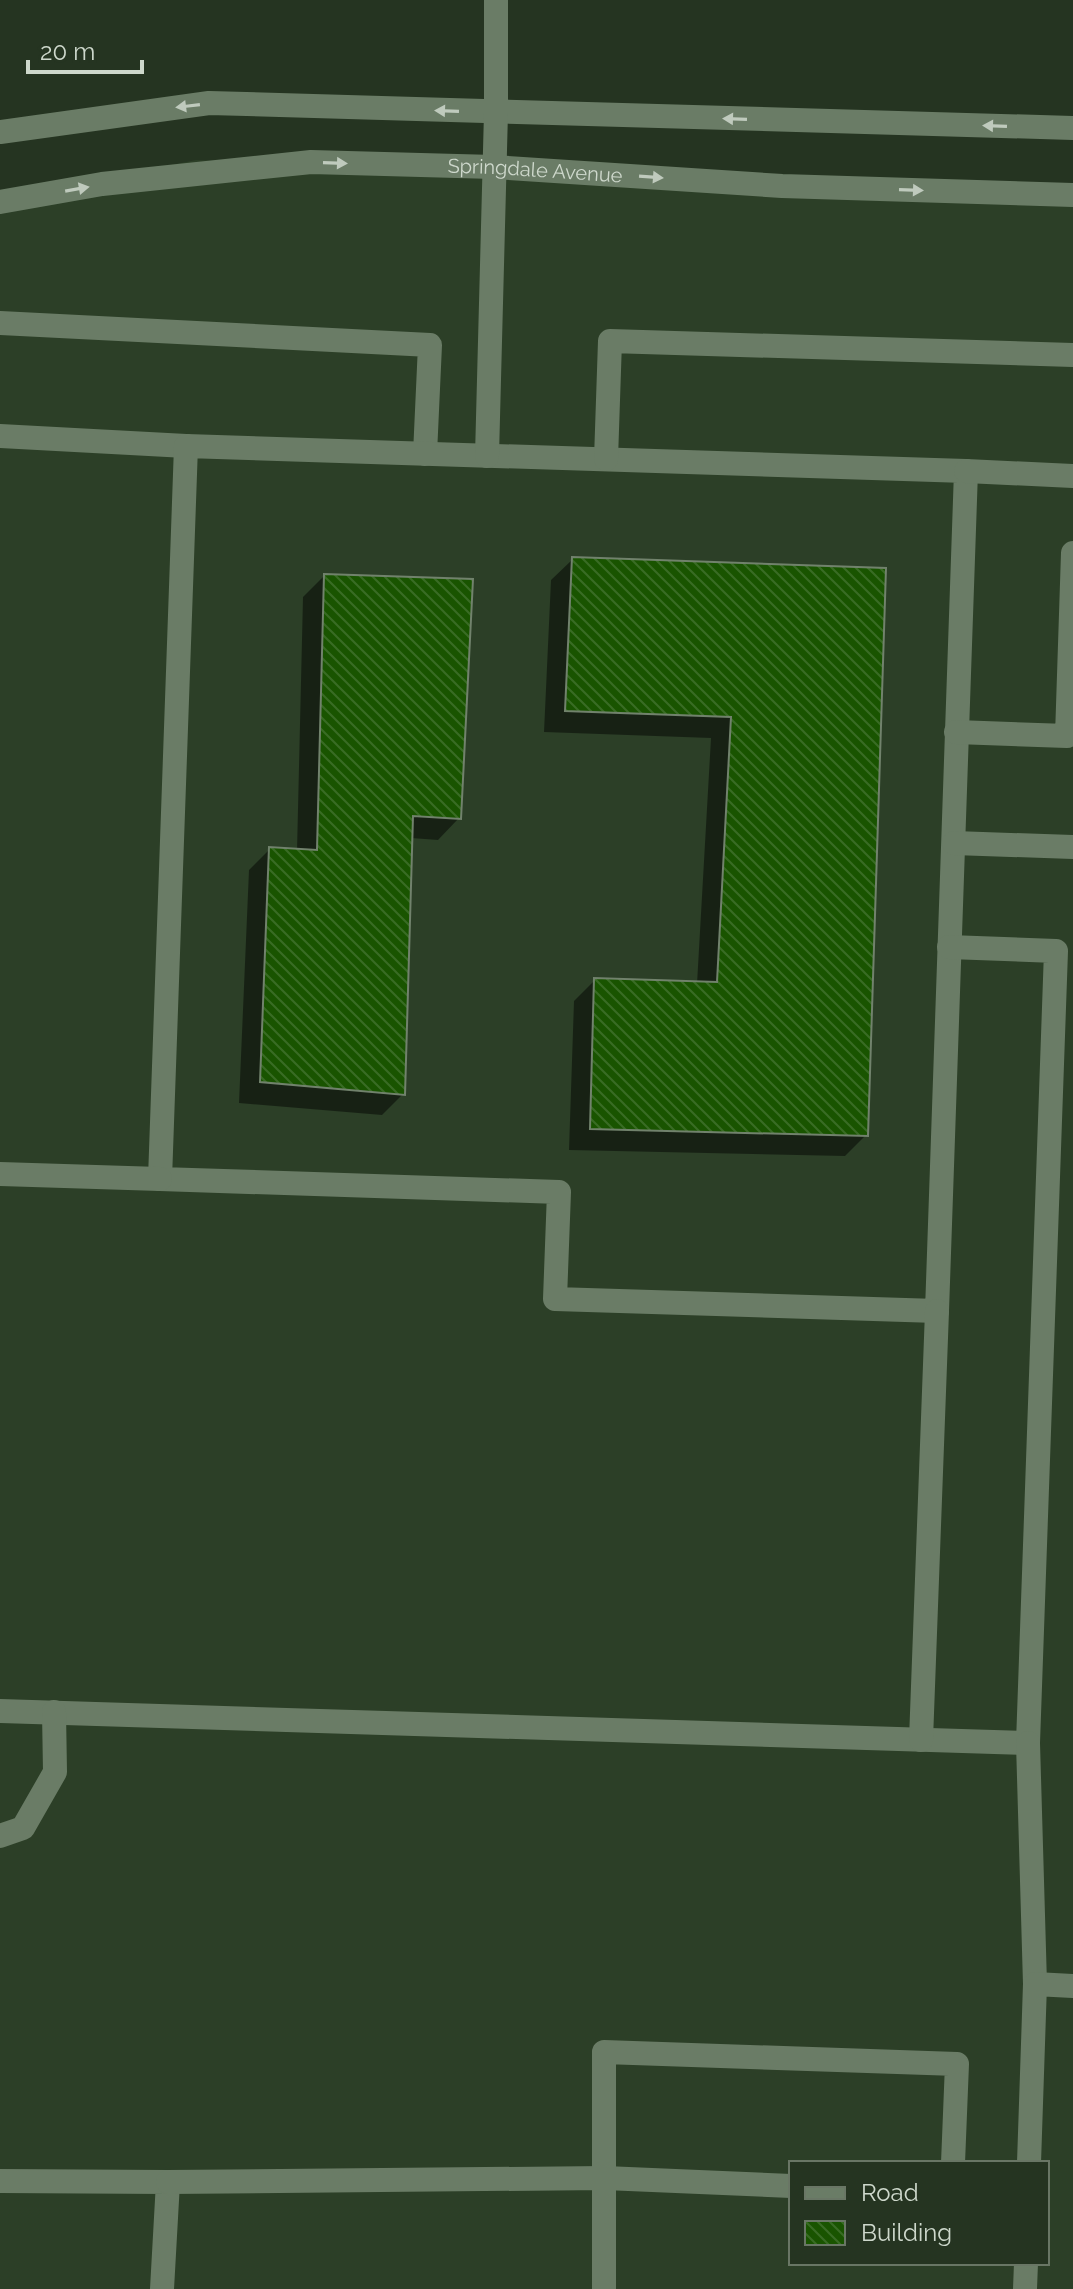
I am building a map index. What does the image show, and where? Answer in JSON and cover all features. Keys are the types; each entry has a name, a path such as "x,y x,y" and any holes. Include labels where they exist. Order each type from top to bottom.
{"street":[{"path":"487,456 496,0"},
{"path":"0,132 209,103 1073,128"},
{"name":"Springdale Avenue","path":"0,202 102,184 311,162 494,167 782,186 1073,195"},
{"path":"0,323 430,345 425,454"},
{"path":"606,459 610,341 1073,355"},
{"path":"0,436 186,446 1073,476"},
{"path":"160,1179 186,446"},
{"path":"921,1740 966,471"},
{"path":"956,732 1067,736 1073,553"},
{"path":"954,843 1073,847"},
{"path":"949,947 1056,951 1028,1743 1035,1984 1029,2161"},
{"path":"0,1174 559,1192 555,1299 937,1311"},
{"path":"0,1711 1028,1743"},
{"path":"0,1836 23,1828 55,1772 54,1712"},
{"path":"1035,1984 1073,1986"},
{"path":"604,2289 604,2052 957,2064 953,2161"},
{"path":"0,2181 605,2178 789,2186"},
{"path":"162,2289 168,2182"},
{"path":"1025,2289 1026,2265"}],"shaded area":[{"path":"196,160 1073,188 1073,2289 0,2289 0,199"}],"building":[{"path":"572,557 886,568 868,1136 590,1129 594,978 717,982 731,717 565,711"},
{"path":"324,574 473,579 461,819 413,816 405,1095 260,1082 269,847 317,850"}]}
